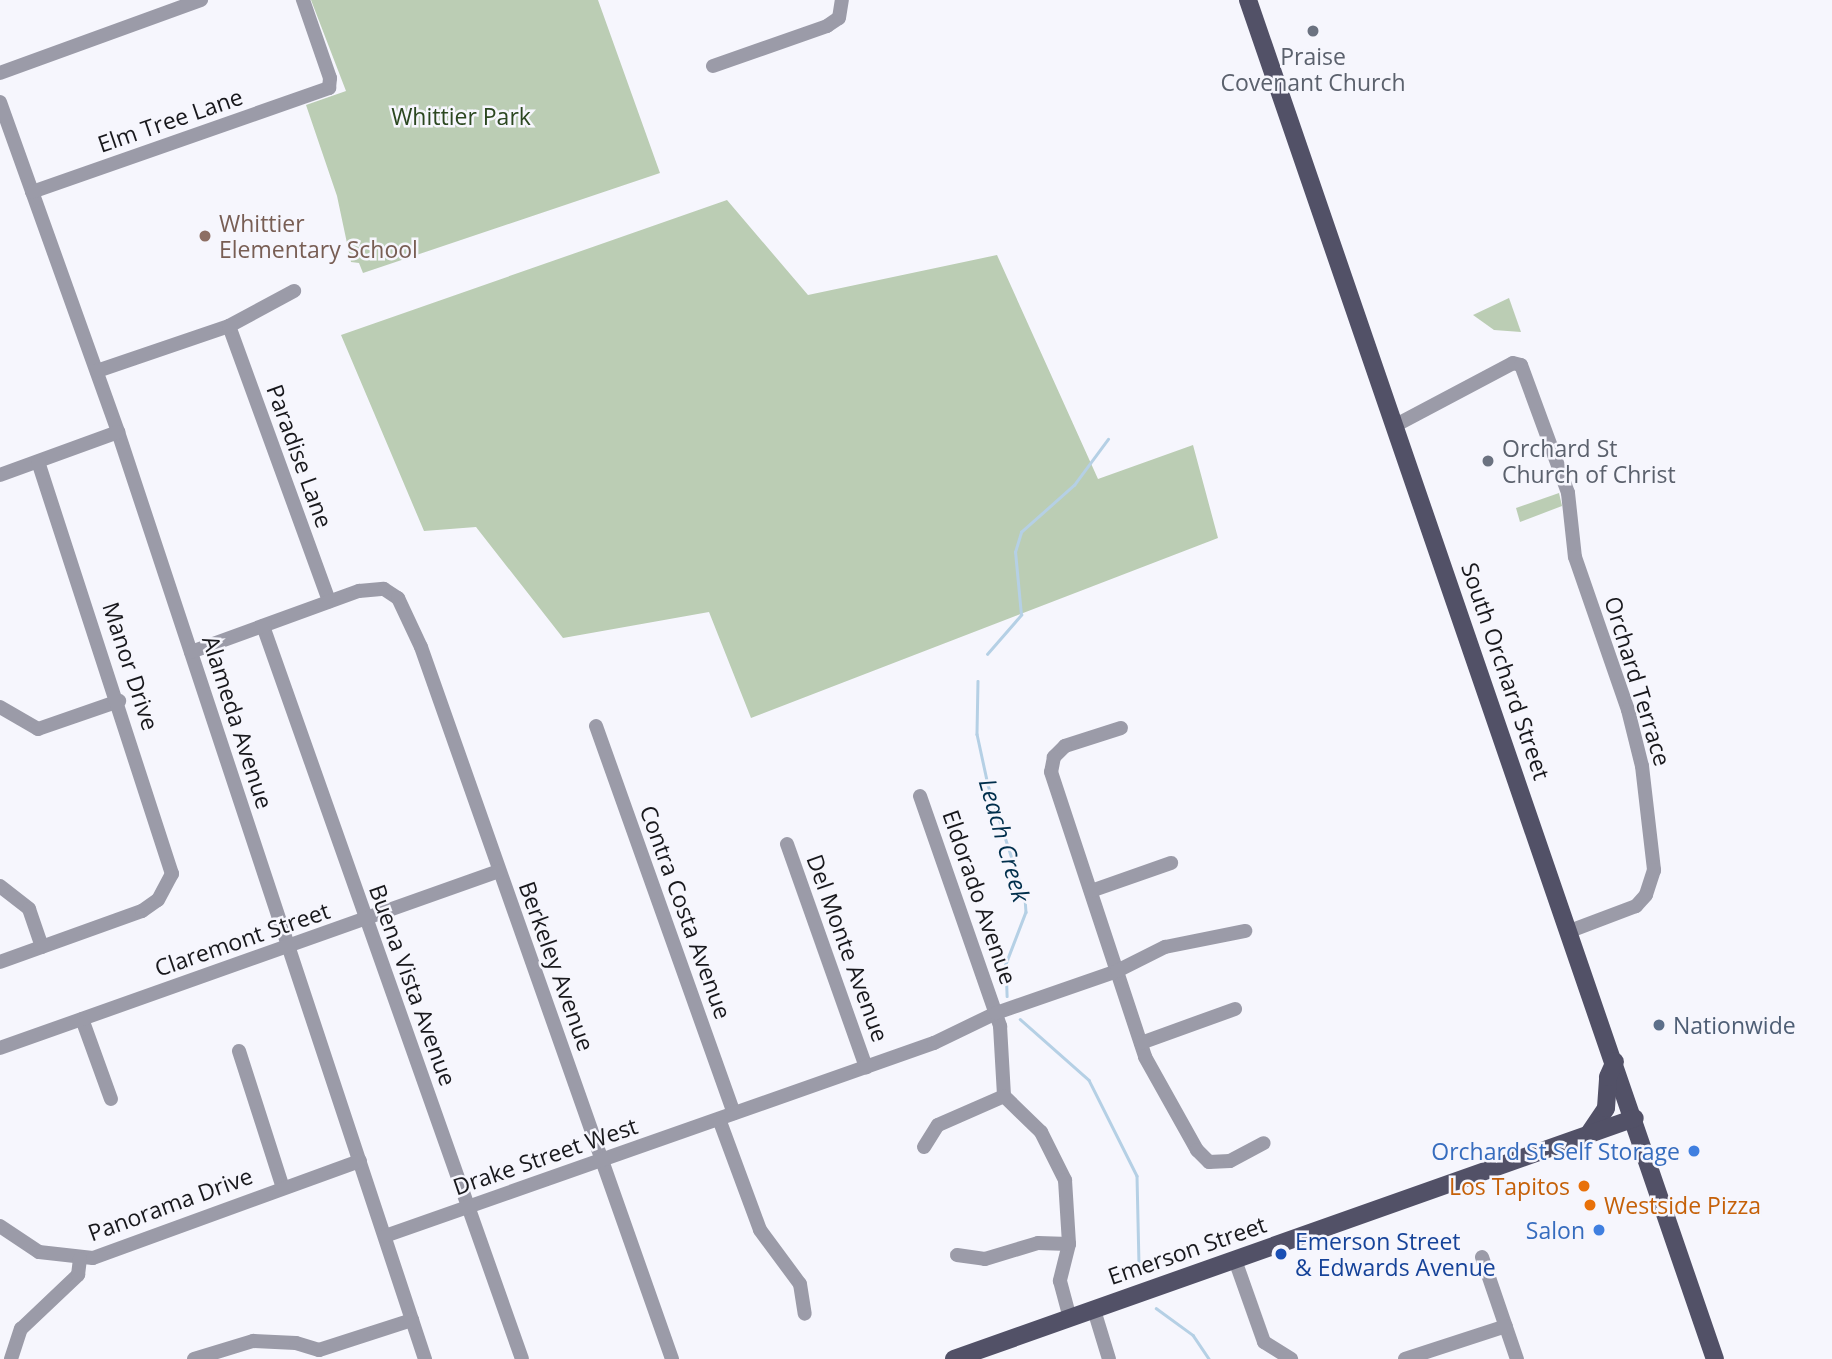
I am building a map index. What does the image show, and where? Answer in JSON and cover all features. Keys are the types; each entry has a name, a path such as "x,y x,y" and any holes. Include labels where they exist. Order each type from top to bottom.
{"main road":[{"name":"South Orchard Street","path":"1248,0 1635,1118 1715,1359"},
{"path":"1588,1135 1606,1108 1608,1077 1615,1061"},
{"name":"Emerson Street","path":"954,1359 1635,1118"}],"street":[{"path":"0,74 201,0"},
{"name":"Elm Tree Lane","path":"32,192 324,90 331,82 303,0"},
{"path":"713,65 833,23 842,13 842,0"},
{"name":"Alameda Avenue","path":"0,102 118,432 425,1359"},
{"path":"97,371 229,327 293,290"},
{"name":"Paradise Lane","path":"229,327 329,601"},
{"name":"Orchard Terrace","path":"1396,425 1513,363 1524,369 1536,400 1573,509 1575,556 1628,709 1642,766 1654,849 1654,870 1641,901 1570,931"},
{"path":"0,475 118,432"},
{"name":"Manor Drive","path":"38,462 168,851 172,874 158,900 142,911 42,947"},
{"name":"Berkeley Avenue","path":"329,601 367,589 392,592 405,610 421,647 671,1359"},
{"path":"191,652 329,601"},
{"name":"Buena Vista Avenue","path":"263,625 522,1359"},
{"path":"0,707 38,729 119,701"},
{"name":"Contra Costa Avenue","path":"596,726 734,1113"},
{"path":"1121,729 1065,746 1051,765 1051,778 1141,1042 1160,1087 1203,1157 1222,1163 1247,1155 1264,1143"},
{"name":"Eldorado Avenue","path":"920,796 996,1013 1004,1096"},
{"name":"Del Monte Avenue","path":"787,844 866,1067"},
{"path":"1091,891 1171,863"},
{"name":"Claremont Street","path":"0,1048 499,871"},
{"path":"0,886 29,909 42,947 0,962"},
{"path":"734,1113 934,1043 996,1013 1117,971 1165,947 1245,931"},
{"path":"1141,1042 1235,1009"},
{"path":"82,1019 111,1099"},
{"path":"239,1051 283,1188"},
{"path":"924,1147 938,1125 1004,1096 1041,1132 1058,1161 1070,1211 1069,1244 1060,1281 1070,1318"},
{"name":"Drake Street West","path":"385,1236 734,1113"},
{"path":"719,1119 754,1217 770,1249 800,1284 805,1314"},
{"name":"Panorama Drive","path":"0,1226 39,1252 80,1259 360,1161"},
{"path":"957,1255 985,1259 1038,1243 1069,1244"},
{"path":"1482,1257 1517,1359"},
{"path":"11,1359 21,1329 78,1275 80,1259"},
{"path":"1235,1260 1264,1342 1291,1359"},
{"path":"1094,1310 1109,1359"},
{"path":"194,1359 253,1341 296,1343 319,1350 412,1320"},
{"path":"1415,1358 1506,1326"}],"green space":[{"name":"Whittier Park","path":"311,0 598,0 660,173 363,273 359,263 351,262 337,196 306,105 346,91"},
{"path":"727,200 808,295 997,255 1098,479 1193,445 1218,538 751,718 709,612 563,638 476,527 424,531 341,335"},
{"path":"1509,298 1521,332 1494,330 1473,315"},
{"path":"1559,493 1562,506 1520,522 1516,508"}],"waterway":[{"name":"Leach Creek","path":"987,654 1021,615 1015,552 1021,532 1074,485 1108,439"},
{"name":"Leach Creek","path":"978,681 977,734 988,785 1025,898 1026,912 1006,964 1007,996"},
{"name":"Leach Creek","path":"1020,1019 1089,1080 1137,1176 1139,1266"},
{"name":"Leach Creek","path":"1156,1308 1193,1335 1209,1359"}],"place":[{"name":"Praise Covenant Church","path":"1313,31"},
{"name":"Whittier Elementary School","path":"205,236"},
{"name":"Orchard St Church of Christ","path":"1488,461"},
{"name":"Nationwide","path":"1659,1025"},
{"name":"Orchard St Self Storage","path":"1694,1151"},
{"name":"Los Tapitos","path":"1584,1186"},
{"name":"Westside Pizza","path":"1590,1205"},
{"name":"Salon","path":"1599,1230"},
{"name":"Emerson Street & Edwards Avenue","path":"1281,1254"}]}
